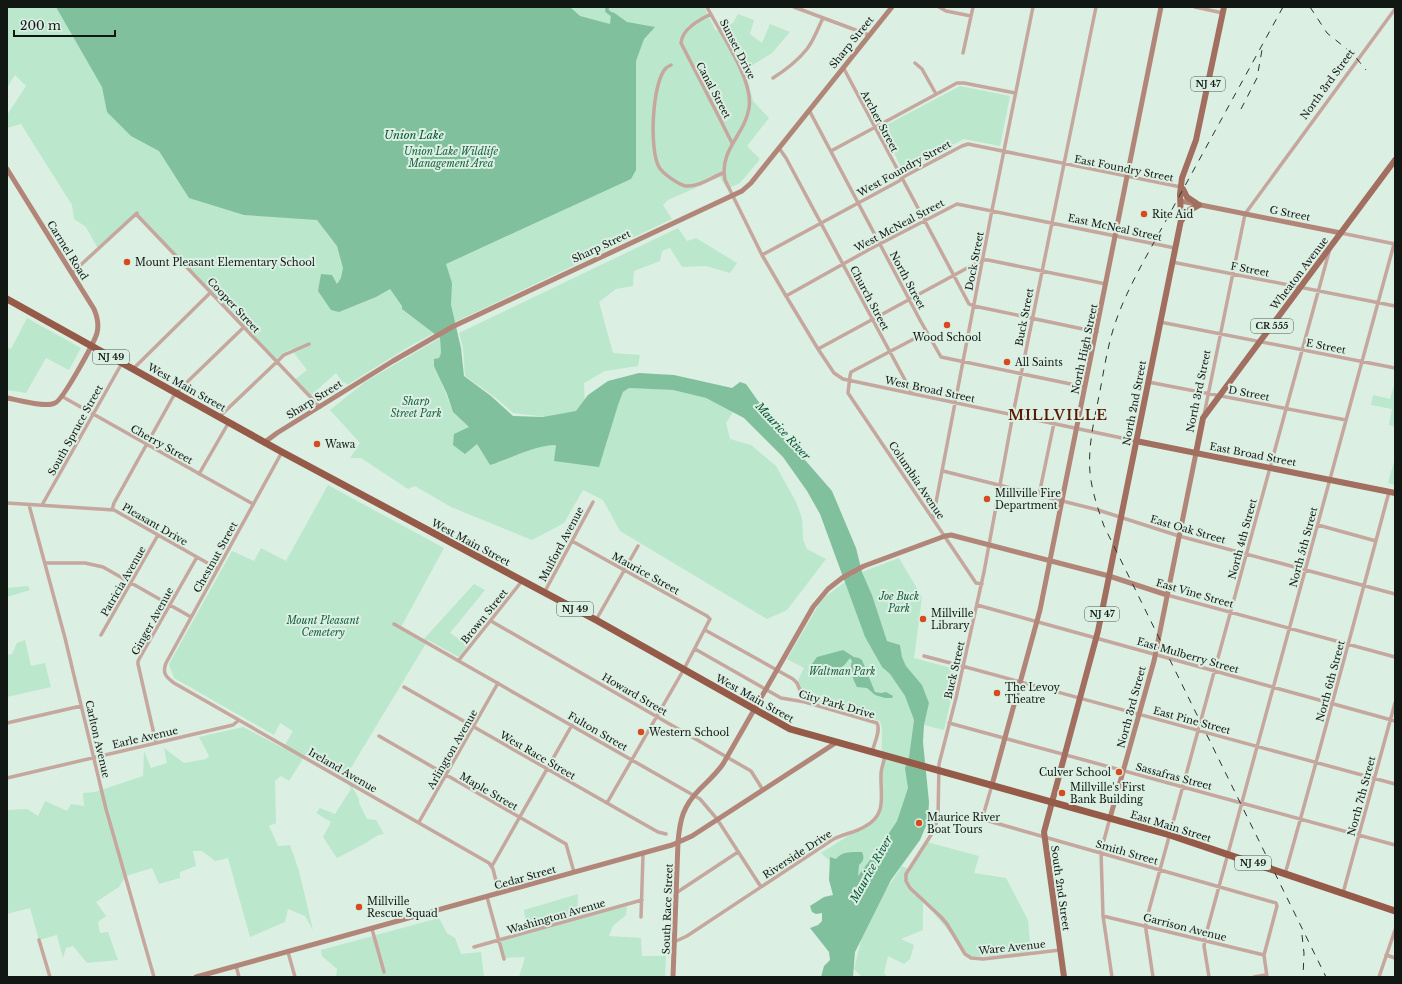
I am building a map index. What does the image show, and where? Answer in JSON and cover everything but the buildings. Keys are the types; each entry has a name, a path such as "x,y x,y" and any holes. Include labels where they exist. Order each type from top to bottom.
{"highway":[{"name":"West Main Street","path":"7,299 282,452 596,620 790,729 935,769"},
{"name":"East Main Street","path":"935,769 1170,834 1395,911"}],"main road":[{"name":"North 2nd Street","path":"1052,802 1097,638 1180,222 1181,187 1185,169 1196,140 1224,10"},
{"name":"Wheaton Avenue","path":"1203,418 1395,160"},
{"path":"1180,222 1188,211 1199,205 1187,197 1181,187"},
{"name":"North 3rd Street","path":"1196,453 1203,418"},
{"name":"East Broad Street","path":"1136,441 1392,492"},
{"name":"South 2nd Street","path":"1052,802 1045,824 1044,837 1064,977"}],"street":[{"name":"Sunset Drive","path":"707,7 746,79 749,91 750,103 747,115 724,162 723,173"},
{"path":"794,7 869,35"},
{"name":"Sharp Street","path":"265,442 393,360 452,327 657,230 733,196 746,188 892,7"},
{"path":"939,7 946,11 971,16"},
{"path":"963,52 972,7"},
{"name":"Dock Street","path":"933,518 1003,152 1033,7"},
{"name":"Buck Street","path":"935,769 939,761 949,723 982,584 1013,414 1096,7"},
{"name":"North High Street","path":"992,785 1038,622 1161,7"},
{"path":"1196,7 1224,10"},
{"name":"North 3rd Street","path":"1203,418 1245,214 1395,9"},
{"name":"Canal Street","path":"711,14 692,26 682,37 681,43 732,143"},
{"path":"773,78 781,74 806,50 813,40 823,18"},
{"path":"915,63 922,69 936,94"},
{"path":"671,65 666,68 656,95 654,112 653,148 659,168 672,179 684,186 696,184 723,173 726,183 762,254 818,349 982,260 1106,284"},
{"name":"Archer Street","path":"843,67 953,277 966,300 969,304 974,306"},
{"path":"831,151 961,82 1015,93"},
{"name":"North Street","path":"809,110 937,351 943,358 964,362"},
{"name":"West Foundry Street","path":"762,254 964,145 970,144 1063,164"},
{"name":"Church Street","path":"779,148 786,158 912,393"},
{"name":"East Foundry Street","path":"1063,164 1181,187"},
{"name":"Carmel Road","path":"7,169 96,313 97,330 92,346 63,397"},
{"name":"G Street","path":"1181,201 1395,244"},
{"name":"West McNeal Street","path":"786,296 880,244 957,204 1052,222"},
{"name":"Cooper Street","path":"72,273 137,213 320,407"},
{"name":"East McNeal Street","path":"1052,222 1175,248"},
{"name":"North 5th Street","path":"1204,940 1395,244"},
{"name":"North 4th Street","path":"1146,926 1230,612 1330,249"},
{"name":"F Street","path":"1172,262 1395,306"},
{"path":"133,369 211,292"},
{"path":"974,306 1097,332"},
{"name":"E Street","path":"1160,322 1395,368"},
{"path":"112,510 114,503 176,393 244,328"},
{"path":"850,380 850,374 853,372 927,332"},
{"path":"219,417 285,354 309,344"},
{"name":"West Broad Street","path":"818,349 837,375 843,379 1013,414"},
{"path":"964,362 1085,386"},
{"name":"South Spruce Street","path":"42,505 122,363"},
{"name":"Columbia Avenue","path":"850,380 848,391 852,399 976,583 982,584"},
{"name":"D Street","path":"1148,382 1346,420"},
{"path":"7,398 47,405 56,403 63,397"},
{"name":"Cherry Street","path":"63,397 253,504"},
{"name":"East Broad Street","path":"1013,414 1136,441"},
{"path":"199,474 229,422"},
{"path":"1039,495 1054,423"},
{"name":"Chestnut Street","path":"164,672 166,663 191,616 282,452"},
{"name":"North 3rd Street","path":"1110,818 1155,654 1196,453"},
{"name":"East Oak Street","path":"943,471 1121,517 1179,536 1395,594"},
{"name":"North 6th Street","path":"1285,874 1333,704 1376,541 1392,492"},
{"name":"Mulford Avenue","path":"544,593 592,502"},
{"name":"Pleasant Drive","path":"7,503 112,510 129,517 218,569"},
{"name":"Carlton Avenue","path":"29,505 65,638 106,808 154,977"},
{"path":"1318,525 1376,541"},
{"name":"Patricia Avenue","path":"101,635 158,535"},
{"name":"East Vine Street","path":"945,536 951,535 1109,576 1167,595 1395,657"},
{"name":"South Race Street","path":"673,977 679,826 688,802 715,774 727,757 813,607 828,589 842,578 864,566 945,536"},
{"name":"Maurice Street","path":"572,541 707,616 710,619 705,630"},
{"path":"596,620 638,546"},
{"name":"Ginger Avenue","path":"156,743 138,664 142,653 197,557"},
{"path":"45,563 90,564 103,567 191,616"},
{"name":"Brown Street","path":"459,660 522,581"},
{"name":"East Mulberry Street","path":"977,605 1393,720"},
{"name":"Howard Street","path":"491,621 751,771 763,790"},
{"name":"Fulton Street","path":"394,624 703,801 717,819 761,887"},
{"path":"606,803 705,630 795,681 805,702"},
{"path":"695,649 765,689"},
{"name":"East Pine Street","path":"924,656 1395,784"},
{"name":"Ireland Avenue","path":"164,672 174,683 486,860 492,866"},
{"name":"Arlington Avenue","path":"419,822 498,683"},
{"name":"West Race Street","path":"404,687 606,803 658,832 666,834"},
{"name":"City Park Drive","path":"765,689 781,698 805,702 877,723 878,731 872,752"},
{"name":"North 7th Street","path":"1343,893 1393,720 1395,703"},
{"path":"7,723 81,706"},
{"name":"Earle Avenue","path":"7,778 233,725 239,720"},
{"name":"Sassafras Street","path":"949,723 1395,845"},
{"path":"499,893 492,866 572,725"},
{"name":"Maple Street","path":"379,736 567,846 574,872"},
{"name":"Cedar Street","path":"196,977 643,854 678,842 692,836 837,742"},
{"name":"Riverside Drive","path":"674,942 687,936 840,835 864,827 872,822 881,809 881,771 885,756"},
{"name":"Ware Avenue","path":"935,769 939,807 936,824 931,835 906,874 905,879 907,884 941,917 963,951 971,958 983,960 1060,950"},
{"name":"Smith Street","path":"992,785 983,816 983,819 985,820 1274,902 1277,905 1264,955"},
{"path":"1110,818 1102,853 1103,916 1112,977"},
{"path":"676,893 738,852"},
{"path":"641,917 643,854"},
{"path":"487,897 504,959"},
{"name":"Washington Avenue","path":"474,947 642,900"},
{"name":"Garrison Avenue","path":"1103,916 1264,955"},
{"path":"1146,926 1153,977"},
{"path":"372,929 384,972"},
{"path":"1379,977 1395,930"},
{"path":"39,940 50,977"},
{"path":"1204,940 1209,977"},
{"path":"288,952 295,977"},
{"path":"1254,977 1267,976 1264,955"},
{"path":"1386,955 1395,958"},
{"path":"236,966 239,977"}],"green space":[{"name":"Union Lake Wildlife Management Area","path":"7,7 566,7 579,16 570,7 704,7 716,31 733,23 738,14 754,20 750,34 762,43 770,24 790,32 772,53 745,70 753,101 769,118 747,146 760,159 740,183 727,189 720,177 668,200 663,205 672,219 455,322 410,346 347,385 345,382 343,383 336,373 309,397 293,381 307,370 291,349 274,360 138,215 98,249 86,227 74,219 72,205 21,124 7,128 7,115 26,86 15,75 7,88"},
{"path":"960,86 1010,96 1000,146 964,139 903,171 881,128"},
{"path":"678,228 687,241 696,238 737,263 730,273 706,266 682,267 670,248 662,251 660,261 634,271 633,286 616,289 599,302 613,353 640,355 638,366 605,371 584,383 585,407 563,419 513,413 496,398 465,376 463,348 459,333"},
{"path":"27,318 81,348 69,370 46,358 26,393 7,390 7,347 11,349"},
{"name":"Sharp Street Park","path":"440,338 441,353 439,358 442,384 453,412 469,427 477,444 490,465 543,446 556,445 618,405 623,392 629,388 673,390 706,398 733,412 726,423 730,439 751,445 776,466 796,502 802,518 803,539 807,549 826,559 787,610 767,619 620,531 603,500 583,490 564,523 532,540 451,507 415,486 408,489 361,458 350,458 360,443 330,410 365,382"},
{"path":"1395,382 1395,427 1389,425 1392,409 1371,405 1373,395 1390,399"},
{"path":"1395,458 1395,485 1388,483"},
{"name":"Mount Pleasant Cemetery","path":"328,485 444,548 401,627 422,641 474,584 485,590 450,633 468,645 459,657 428,640 346,776 359,799 359,803 367,819 376,820 384,834 378,835 337,858 323,837 331,822 316,813 320,808 335,814 351,789 341,773 306,754 289,781 281,776 275,781 276,823 269,826 278,846 290,845 299,871 313,930 305,916 288,909 285,922 250,937 228,858 215,861 202,851 193,851 196,866 180,872 180,878 159,884 152,868 126,876 119,887 96,902 106,916 98,922 100,933 108,932 118,960 87,963 73,946 66,948 63,958 57,935 39,940 30,908 7,914 7,810 27,809 38,816 45,801 67,811 71,804 84,806 83,793 95,792 143,776 144,751 151,768 167,763 164,748 184,763 206,759 209,756 199,737 243,727 283,748 293,731 280,723 274,735 174,678 169,664 232,551 254,561 261,548 286,561"},
{"name":"Joe Buck Park","path":"899,558 922,597 914,658 958,670 944,730 924,725 929,703 922,685 906,666 902,657 900,645 887,641 872,595 862,572"},
{"name":"Waltman Park","path":"845,582 865,637 882,667 890,674 905,696 914,720 909,757 908,788 897,821 857,877 843,873 821,853 875,819 881,811 882,728 880,721 806,700 798,680 804,668 787,659 819,604 825,597"},
{"path":"28,586 30,590 7,597 7,588"},
{"path":"25,640 31,666 45,663 51,687 7,697 7,655 12,654 17,643"},
{"path":"927,842 979,856 974,873 1006,878 1028,920 1031,953 970,957 923,900 923,930 901,939 914,945 910,959 904,964 888,956 884,973 887,977 862,977 854,969 866,920 902,866 908,869"},
{"path":"578,894 577,918 627,906 626,915 613,926 609,936 641,938 642,956 666,956 665,977 519,977 525,957 503,958 501,940 527,933 524,910"},
{"path":"439,918 447,933 455,938 461,954 481,952 484,977 336,977 337,969 322,956 321,950"}],"water":[{"name":"Union Lake","path":"56,7 570,7 580,16 610,24 611,14 613,12 627,22 655,27 644,39 636,61 636,170 631,179 446,264 452,283 451,305 461,348 464,376 491,396 513,416 543,417 576,411 588,395 608,381 639,373 674,375 732,388 740,382 746,384 778,429 832,491 856,548 862,572 872,595 887,641 900,645 902,657 906,666 922,685 929,703 924,725 923,742 929,802 928,821 920,840 891,880 855,952 853,977 821,977 824,966 830,960 829,952 810,928 818,925 822,921 822,913 816,914 812,912 810,906 824,897 833,895 829,880 830,857 836,859 844,853 862,852 863,858 859,865 858,876 897,821 908,788 905,768 909,757 914,720 905,696 890,674 882,667 865,637 820,514 807,491 783,457 744,418 706,398 673,390 629,388 623,392 618,405 599,467 554,461 556,445 530,450 490,465 477,444 465,454 453,445 454,434 469,427 453,412 447,394 434,366 434,359 439,358 441,353 440,338 402,309 402,306 390,289 376,297 339,312 331,310 318,291 321,274 332,275 337,284 341,278 343,268 337,246 317,220 244,215 189,198 159,151 131,136 107,112 102,87"},
{"path":"843,650 862,660 875,692 886,692 893,696 892,698 885,698 875,695 867,688 857,687 852,674 852,661 850,658 843,666 831,671 819,669 812,664 817,657"}],"waterway":[{"path":"607,7 607,11 611,14"}],"railway":[{"path":"1283,7 1141,266 1122,305 1106,356 1090,446 1090,473 1097,507 1104,526 1326,977"},
{"path":"1310,7 1327,33 1353,54 1366,70"},
{"path":"1241,109 1257,78 1262,50"},
{"path":"1302,935 1304,953 1303,977"}],"place":[{"name":"Rite Aid","path":"1144,214"},
{"name":"Mount Pleasant Elementary School","path":"127,262"},
{"name":"Wood School","path":"947,325"},
{"name":"All Saints","path":"1007,362"},
{"name":"Wawa","path":"317,444"},
{"name":"Millville Fire Department","path":"987,499"},
{"name":"Millville Library","path":"923,619"},
{"name":"The Levoy Theatre","path":"997,693"},
{"name":"Western School","path":"641,732"},
{"name":"Culver School","path":"1119,772"},
{"name":"Millville's First Bank Building","path":"1062,793"},
{"name":"Maurice River Boat Tours","path":"919,823"},
{"name":"Millville Rescue Squad","path":"359,907"}],"district":[{"name":"MILLVILLE","path":"1058,415"}],"water label":[{"name":"Maurice River","path":"783,431"},
{"name":"Maurice River","path":"871,869"}]}
